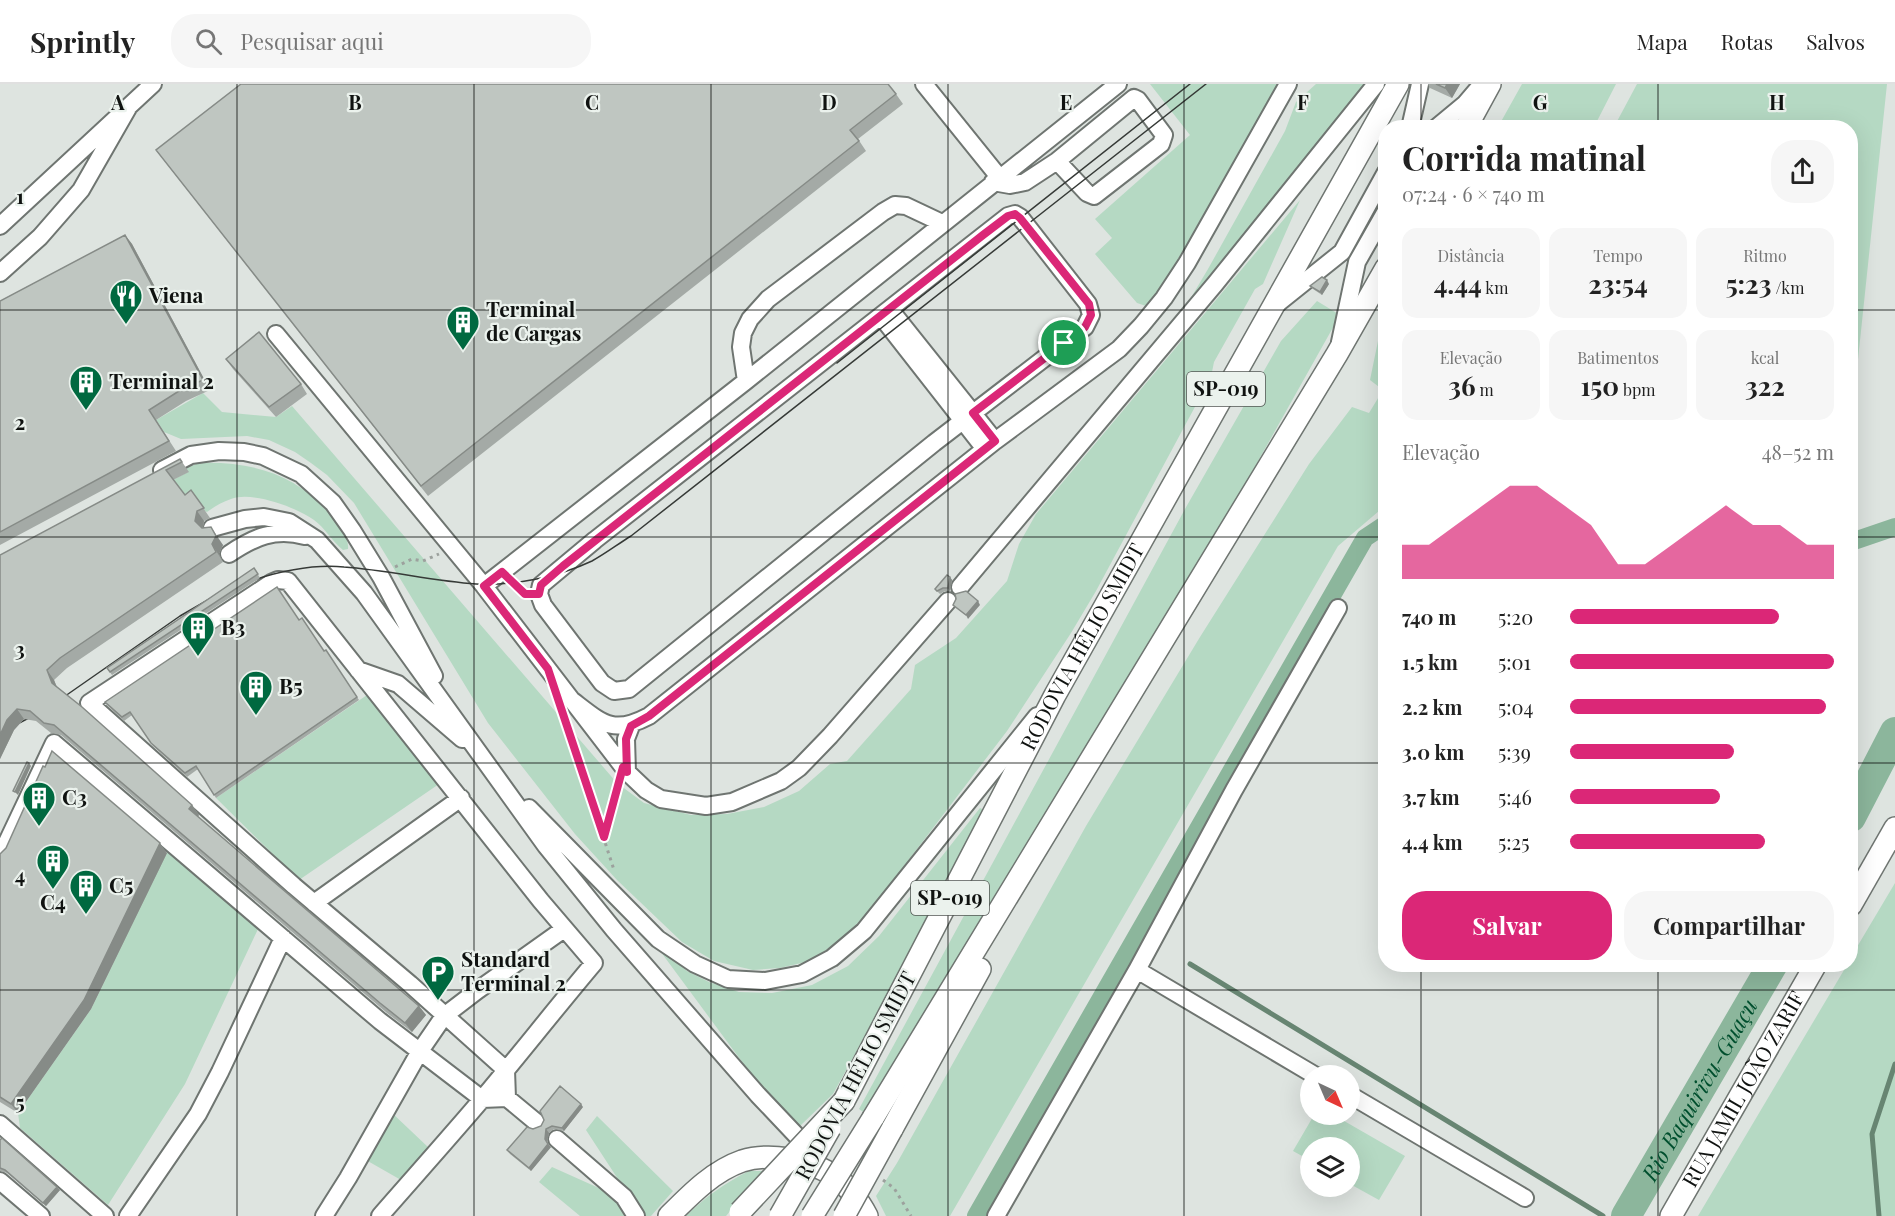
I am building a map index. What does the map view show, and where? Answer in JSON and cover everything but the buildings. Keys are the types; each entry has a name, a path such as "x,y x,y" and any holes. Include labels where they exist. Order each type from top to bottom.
{"main road":[{"name":"RODOVIA HÉLIO SMIDT","path":"780,1216 844,1101 1055,694 1398,84"},
{"path":"1470,120 1490,84"},
{"name":"RODOVIA HÉLIO SMIDT","path":"812,1216 1337,354 1378,282"},
{"path":"1858,892 1895,828"},
{"path":"844,1216 1009,915 1034,853"},
{"name":"RUA JAMIL JOÃO ZARIF","path":"1671,1216 1811,972"},
{"path":"738,1214 844,1101"},
{"path":"669,1216 696,1189 720,1172 743,1161 770,1157 797,1161 833,1175 850,1192 867,1216"}],"street":[{"path":"0,226 153,84"},
{"path":"484,586 746,381 996,179 1118,84 1127,104"},
{"path":"960,587 1215,284 1376,84"},
{"path":"1412,120 1420,84"},
{"path":"1446,120 1465,104 1482,84"},
{"path":"929,86 996,179 1018,185 1056,161 1132,99 1138,100 1163,131 1164,138 1161,144 1094,196 1087,193 1056,161"},
{"path":"568,707 604,724 631,726 649,716 990,445 1119,349 1164,298 1187,263 1288,86"},
{"path":"0,273 40,237 81,190 128,108"},
{"path":"1272,308 1342,252 1378,187"},
{"path":"746,381 741,346 743,333 750,320 768,299 895,205 906,206 942,223"},
{"path":"1015,214 1089,304 1091,315 1085,327 968,417 629,689 614,691 602,683 543,605 539,594 541,585 563,566 1008,216 1015,214"},
{"path":"1337,354 1357,262 1378,224"},
{"path":"886,312 990,445"},
{"path":"276,334 484,586 568,707 646,790 661,799 706,806 732,802 781,781 799,768 830,736 948,601"},
{"path":"149,477 191,455 219,452 244,452 263,456 301,474 333,503 381,578 468,736"},
{"path":"212,528 229,522 264,517 289,522 317,540 364,593 546,846 614,930 758,1095 833,1175"},
{"path":"229,554 253,540 280,532 317,540"},
{"path":"380,1216 482,1099 506,1070 594,963 564,929 288,581 271,582 89,703 506,1070 507,1098"},
{"path":"996,1216 1137,970 1234,790 1338,608"},
{"path":"358,670 398,684 481,755"},
{"path":"491,769 658,939 695,964 728,978 765,981 802,974 832,958 864,931 1055,694"},
{"path":"625,769 626,739 631,726"},
{"path":"0,857 54,743 380,1021 482,1099 507,1098 536,1122"},
{"path":"314,903 461,798"},
{"path":"324,1216 420,1051 444,1016 564,929"},
{"path":"128,1216 198,1114 283,938"},
{"path":"1137,970 1300,1067"},
{"path":"1360,1101 1525,1198"},
{"path":"0,1124 105,1216"},
{"path":"557,1139 624,1197 636,1216"},
{"path":"0,1181 41,1216"}],"path":[{"path":"381,578 402,562 412,559 423,561"},
{"path":"502,572 525,594 539,594"},
{"path":"568,707 614,871"},
{"path":"604,837 625,769"}],"green space":[{"path":"1150,84 1279,84 1155,299 1146,306 1137,303 1095,254 1112,238 1095,219 1190,135"},
{"path":"1316,84 1369,84 1189,301 1285,131 1296,102"},
{"path":"1522,84 1616,84 1598,120 1502,120"},
{"path":"1637,84 1887,84 1858,360 1858,120 1618,120"},
{"path":"1300,200 1263,284 1255,289 1214,362 1211,377 1096,591 1007,731 869,912 839,941 810,961 780,968 753,970 714,961 682,942 617,880 575,834 488,723 354,503 327,475 295,452 269,440 247,436 181,439 164,432 156,420 203,393 222,412 276,417 292,406 617,783 644,803 691,815 727,814 764,807 799,791 830,764 847,761 911,689 915,665 956,638 1007,581 1019,544 1036,514"},
{"path":"1317,301 1340,315 1202,561 866,1114 859,1109 1185,509 1281,341"},
{"path":"1378,341 1378,386 1370,380"},
{"path":"1378,398 1378,512 1338,546 950,1216 886,1216 876,1196 897,1163 1086,826 1200,637 1309,464 1352,407 1369,413"},
{"path":"199,463 240,465 259,469 294,483 324,508 345,536 348,549 343,550 314,520 274,502 240,497 215,506 207,512 192,505 173,480 188,472 186,468"},
{"path":"367,695 439,784 299,880 216,798"},
{"path":"980,808 988,812 833,1094 799,1127 768,1097 652,940 687,971 709,982 739,992 772,993 812,985 848,966 879,936"},
{"path":"167,852 259,927 185,1084 108,1205 20,1128 18,1113 91,1009"},
{"path":"1895,883 1895,1216 1698,1216 1843,972 1858,972 1858,945"},
{"path":"391,1112 429,1148 401,1180 366,1160"},
{"path":"597,1116 673,1191 651,1216 642,1216 586,1130"},
{"path":"1308,1125 1351,1125 1405,1156 1379,1200 1360,1190 1360,1137 1301,1137"},
{"path":"1300,1139 1300,1155 1293,1151"},
{"path":"552,1167 610,1193 629,1216 580,1216 539,1182"},
{"path":"749,1171 764,1171 726,1216 686,1216 716,1191"}],"waterway":[{"path":"1858,540 1895,527"},
{"path":"976,1216 1365,538 1378,529"},
{"name":"Rio Baquirivu-Guaçu","path":"1858,803 1895,732"},
{"path":"1190,964 1603,1216"},
{"name":"Rio Baquirivu-Guaçu","path":"1626,1216 1768,972"},
{"path":"1879,1216 1872,1134 1895,1064"}],"tram line":[{"path":"837,363 1190,84"},
{"path":"245,583 294,570 332,566 377,570 460,583 505,584 550,576 592,561 631,536 1206,84"},
{"path":"0,733 48,708 180,616 220,593"}],"place":[{"name":"Viena","path":"126,325"},
{"name":"Terminal de Cargas","path":"463,351"},
{"name":"Terminal 2","path":"86,411"},
{"name":"B3","path":"198,657"},
{"name":"B5","path":"256,716"},
{"name":"C3","path":"39,827"},
{"name":"C4","path":"53,890"},
{"name":"C5","path":"86,915"},
{"name":"Standard Terminal 2","path":"438,1001"}],"route":[{"path":"1015,214 1020,218 1089,304 1091,315 1085,327 1064,343 973,413 995,441 649,716 631,726 626,739 627,772 623,767 604,837 548,669 484,586 502,572 525,594 539,594 541,585 563,566 1008,216 1015,214"}]}
